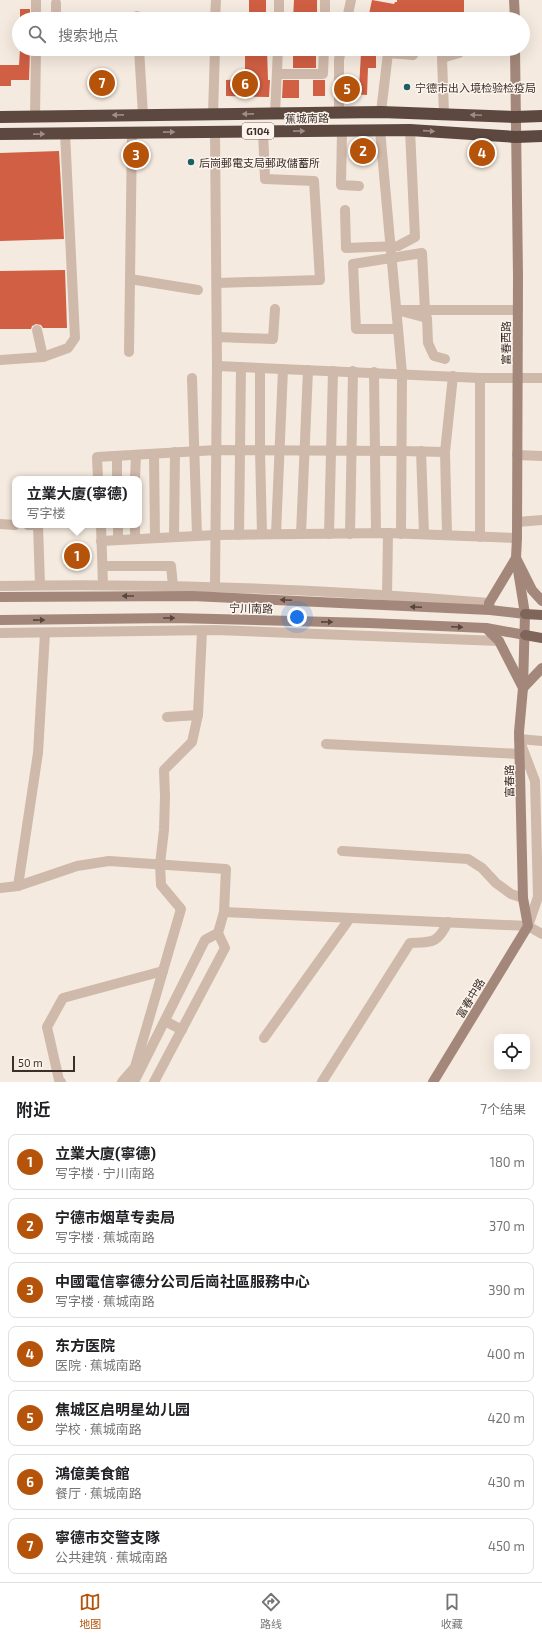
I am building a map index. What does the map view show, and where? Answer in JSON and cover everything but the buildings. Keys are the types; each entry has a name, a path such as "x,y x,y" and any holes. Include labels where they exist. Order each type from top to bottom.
{"highway":[{"name":"蕉城南路","path":"0,117 380,112 515,117 542,116"},
{"name":"蕉城南路","path":"0,134 410,130 516,137 542,136"}],"main road":[{"path":"514,0 514,12"},
{"name":"富春西路","path":"515,56 518,310 516,558 525,614 525,636"},
{"path":"516,558 532,590 542,601"},
{"path":"490,606 516,558"},
{"name":"宁川南路","path":"0,597 192,596 490,606 525,614"},
{"path":"525,614 542,615"},
{"name":"宁川南路","path":"0,620 174,618 369,623 486,628 525,636"},
{"path":"486,628 499,641 523,688 542,668"},
{"path":"525,636 542,638"},
{"name":"富春路","path":"525,636 519,739 523,898 528,926"},
{"name":"富春中路","path":"433,1082 528,926"}],"street":[{"path":"36,0 36,12"},
{"path":"215,12 216,0"},
{"path":"278,12 279,0"},
{"path":"325,0 325,12"},
{"path":"348,12 351,0"},
{"path":"56,3 56,12"},
{"path":"35,116 38,56"},
{"path":"139,56 143,115"},
{"path":"213,114 215,56"},
{"path":"275,114 278,56"},
{"path":"277,74 323,74 324,56"},
{"path":"339,113 340,56"},
{"path":"380,112 388,56"},
{"path":"444,114 442,58 447,56"},
{"path":"342,130 341,185 359,186"},
{"path":"380,130 402,373 401,534"},
{"path":"345,210 346,248 398,246 415,237 410,130"},
{"path":"217,284 320,280 314,181 265,179 263,131"},
{"path":"215,132 217,284 216,587"},
{"path":"129,352 132,133"},
{"path":"0,360 43,357 68,348 75,338 65,134"},
{"path":"398,329 356,329 353,264 422,253 425,310"},
{"path":"130,278 198,290"},
{"path":"217,337 273,339 275,309"},
{"path":"397,310 518,310"},
{"path":"397,310 427,318 428,343 434,356 445,359"},
{"path":"37,330 43,357"},
{"path":"217,366 402,373 480,378 542,378"},
{"path":"239,535 241,367"},
{"path":"260,368 262,534"},
{"path":"276,534 283,369"},
{"path":"301,534 308,370"},
{"path":"329,534 333,371"},
{"path":"350,534 353,371"},
{"path":"374,372 376,533"},
{"path":"447,535 445,452 453,376"},
{"path":"192,378 197,536"},
{"path":"480,378 480,537"},
{"path":"98,476 97,457 136,454 217,450 445,452"},
{"path":"421,451 424,534"},
{"path":"174,537 175,452"},
{"path":"136,454 136,476"},
{"path":"154,454 155,538"},
{"path":"517,455 542,456"},
{"path":"117,456 117,476"},
{"path":"517,522 542,520"},
{"path":"0,524 12,525"},
{"path":"38,528 40,585"},
{"path":"101,528 103,585"},
{"path":"118,528 118,540"},
{"path":"135,528 135,539"},
{"path":"101,540 216,535 376,533 517,538"},
{"path":"387,596 388,533"},
{"path":"103,566 171,566 173,586"},
{"path":"0,586 103,585 216,587 412,596 490,606"},
{"path":"0,633 202,630 499,641"},
{"path":"122,1082 135,1067 181,909 161,885 160,864 164,830 165,796 164,770 192,742 198,715 202,630"},
{"path":"18,886 38,753 45,633"},
{"path":"168,717 198,715"},
{"path":"528,926 538,896 539,835 535,782 519,739 542,741"},
{"path":"326,744 520,754"},
{"path":"342,852 468,859 482,868 496,883 511,894 523,898"},
{"path":"0,888 18,886 77,866 109,861 226,869 224,912 218,933 225,948 154,1082"},
{"path":"224,912 528,926 542,934"},
{"path":"264,1038 350,918"},
{"path":"322,1082 410,943 432,942 441,936 448,922"},
{"path":"134,1082 205,940 218,933"},
{"path":"61,1082 59,1080 47,1027 63,998 163,971"},
{"path":"164,1021 182,1030"}],"place":[{"name":"寧德市交警支隊","path":"102,83"},
{"name":"鴻億美食館","path":"245,84"},
{"name":"宁德市出入境检验检疫局","path":"407,87"},
{"name":"焦城区启明星幼儿园","path":"347,89"},
{"name":"宁德市烟草专卖局","path":"363,151"},
{"name":"东方医院","path":"482,153"},
{"name":"中國電信寧德分公司后崗社區服務中心","path":"136,155"},
{"name":"后崗郵電支局郵政儲蓄所","path":"191,162"},
{"name":"立業大廈(寧德)","path":"77,556"}]}
